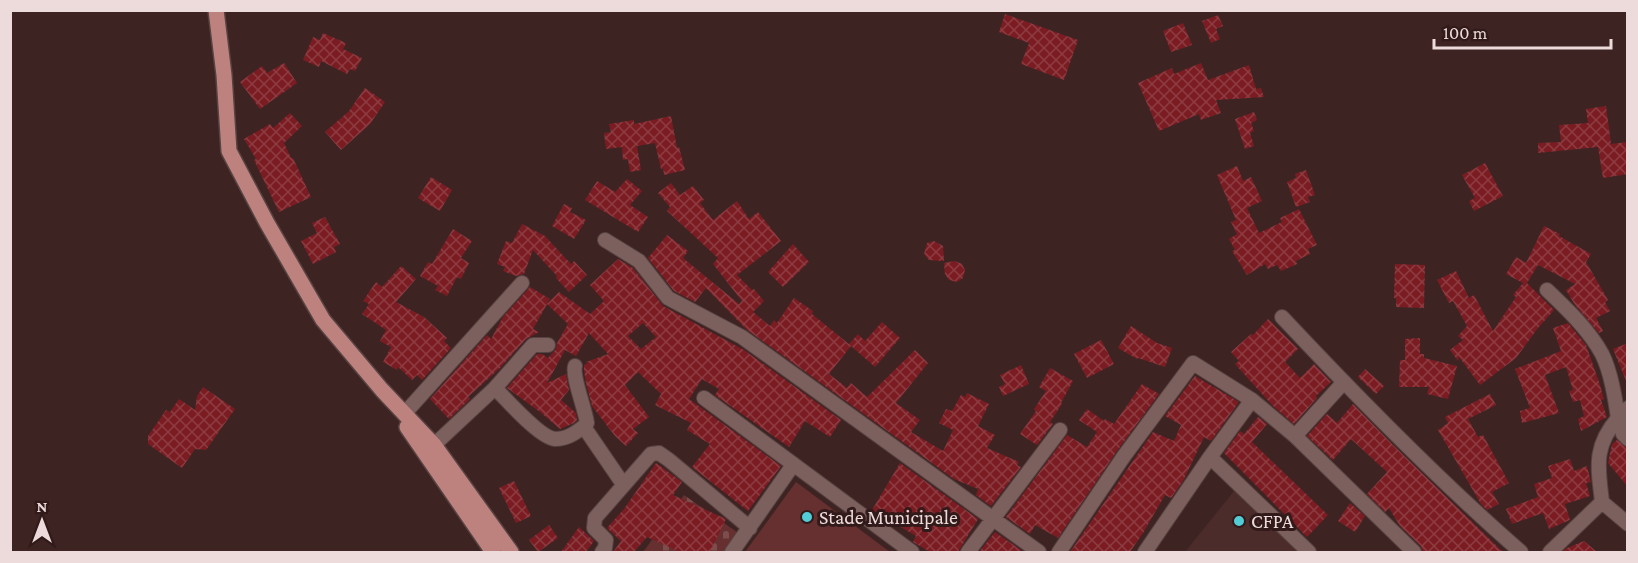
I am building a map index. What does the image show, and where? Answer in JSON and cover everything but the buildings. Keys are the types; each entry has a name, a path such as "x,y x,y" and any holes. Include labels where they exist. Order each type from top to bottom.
{"main road":[{"path":"216,10 224,75 229,151 323,320 382,390 434,445 511,552"},
{"path":"382,390 493,552"}],"street":[{"path":"605,240 639,261 668,298 742,337 1039,552"},
{"path":"405,413 522,283"},
{"path":"1547,290 1579,322 1602,355 1616,403 1623,413 1623,434 1628,439"},
{"path":"1282,317 1343,383 1486,522 1521,552"},
{"path":"434,445 495,388 533,345 548,345"},
{"path":"1059,552 1124,456 1193,363 1252,400 1295,436 1414,552"},
{"path":"495,388 526,421 548,437 555,439 569,436 587,423 582,396 573,373 575,366"},
{"path":"1295,436 1343,383"},
{"path":"704,398 912,552"},
{"path":"1145,552 1252,400"},
{"path":"1623,413 1607,431 1598,452 1602,502 1628,524"},
{"path":"584,427 623,484"},
{"path":"968,552 1060,430"},
{"path":"602,552 606,540 594,528 595,518 651,454 659,453 750,528"},
{"path":"1210,457 1309,552"},
{"path":"732,552 794,465"},
{"path":"1550,552 1602,502"}],"shaded area":[{"name":"CFPA","path":"1235,490 1301,552 1185,552"}],"green space":[{"name":"Stade Municipale","path":"796,482 890,552 745,552"},
{"path":"684,495 741,535 728,552 644,551"}],"place":[{"name":"Stade Municipale","path":"807,517"},
{"name":"CFPA","path":"1239,521"}]}
